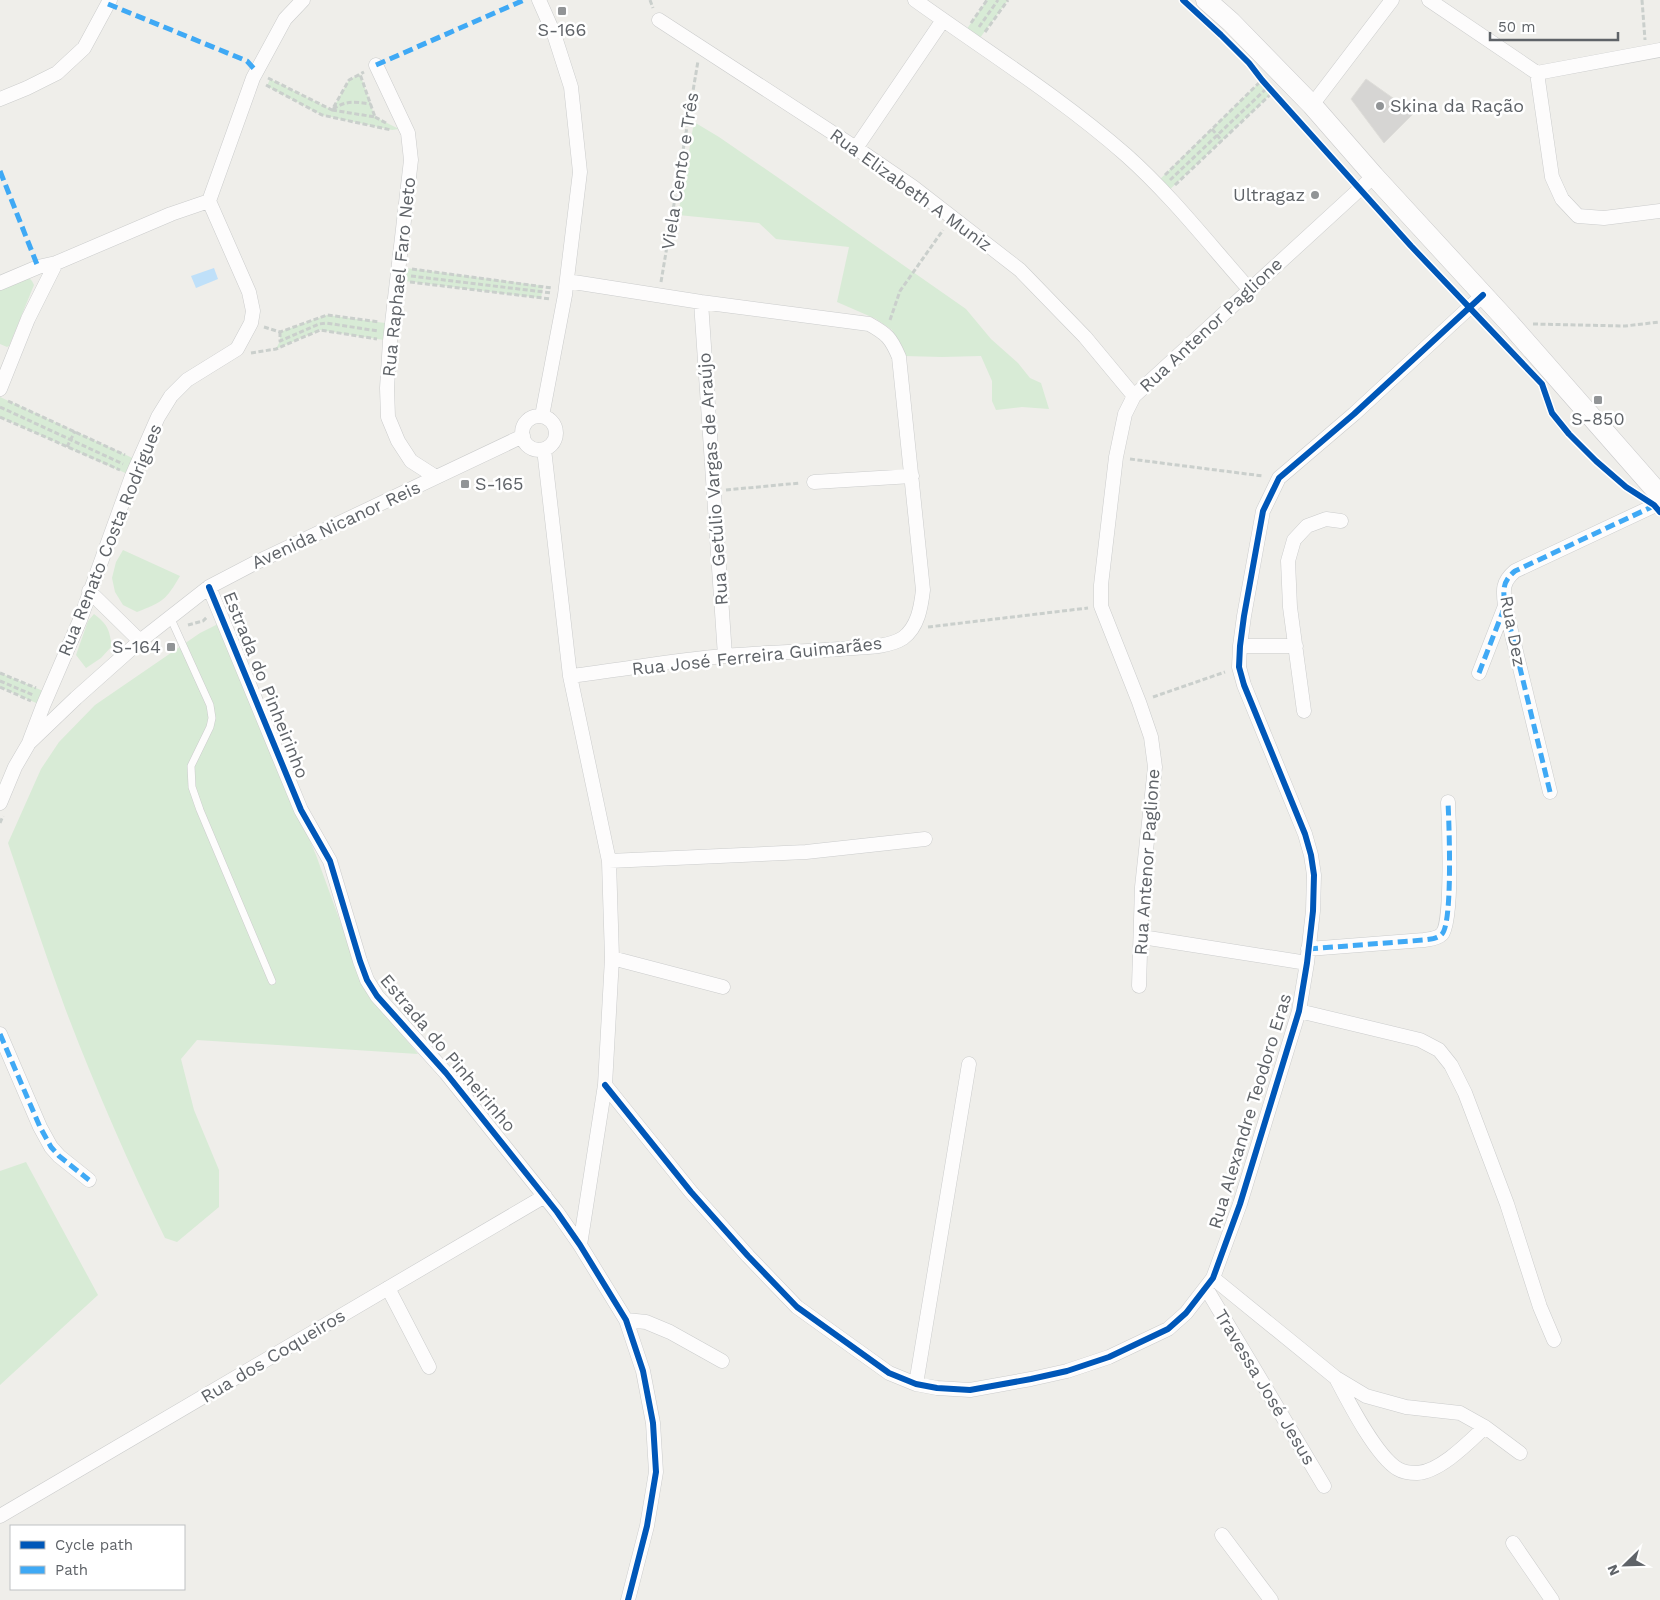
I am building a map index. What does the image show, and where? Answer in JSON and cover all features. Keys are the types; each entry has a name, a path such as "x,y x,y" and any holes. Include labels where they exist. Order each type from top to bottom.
{"main road":[{"path":"1206,0 1231,22 1312,105 1374,176 1510,324 1660,495"}],"street":[{"path":"0,99 27,88 57,72 84,48 110,0"},
{"path":"251,323 253,311 248,292 209,201 255,75 285,19 303,0"},
{"path":"539,0 554,34 571,87 580,172 565,291 542,416"},
{"path":"915,0 1048,93 1125,155 1160,189 1249,289"},
{"path":"1312,105 1392,0"},
{"path":"1429,0 1537,72 1653,51"},
{"name":"Rua Elizabeth A Muniz","path":"659,20 913,187 1020,270 1085,337 1134,396"},
{"path":"856,148 943,20"},
{"name":"Rua Raphael Faro Neto","path":"376,65 408,133 411,160 391,333 387,388 388,418 398,440 411,461 436,477"},
{"path":"1537,72 1552,177 1562,199 1578,216 1604,218 1660,211"},
{"name":"Rua Antenor Paglione","path":"1139,986 1142,937 1142,887 1155,767 1151,737 1101,606 1101,585 1116,457 1125,414 1134,396 1374,176"},
{"path":"0,283 171,214 209,201"},
{"path":"0,389 5,357 56,262"},
{"path":"565,291 659,295 869,324 885,333 894,344 899,357 923,590 921,606 911,629"},
{"name":"Rua Alexandre Teodoro Eras","path":"605,1085 691,1192 797,1307 889,1373 916,1384 937,1388 970,1390 1067,1371 1109,1357 1168,1329 1186,1313 1210,1283 1240,1204 1299,1011 1308,956 1314,875 1311,855 1301,825 1244,685 1239,666 1240,646 1263,511 1279,478 1354,414 1483,295"},
{"name":"Rua Getúlio Vargas de Araújo","path":"701,302 725,656"},
{"name":"Rua Renato Costa Rodrigues","path":"29,743 80,620 89,591 158,417 171,396 187,380 237,349 251,323"},
{"path":"542,416 552,421 557,431 554,443 544,449 532,449 524,441 522,431 527,421 531,418 542,416"},
{"name":"Avenida Nicanor Reis","path":"2,809 15,767 29,743 140,641 209,587 255,563 523,436"},
{"path":"544,449 570,676 609,861 612,958 605,1085 580,1246"},
{"path":"814,482 912,476"},
{"name":"Rua Dez","path":"1550,792 1505,606 1504,590 1507,578 1515,571 1660,503"},
{"path":"1304,711 1290,607 1288,561 1294,540 1307,526 1326,519 1340,521"},
{"name":"Estrada do Pinheirinho","path":"209,587 301,810 330,862 367,980 377,996 446,1073 545,1196 580,1246 626,1320 643,1371 653,1423 656,1472 648,1526 628,1600"},
{"path":"89,591 140,641"},
{"path":"1478,673 1505,606"},
{"name":"Rua José Ferreira Guimarães","path":"570,676 725,656 874,646 902,638 911,629"},
{"path":"1240,646 1296,646"},
{"path":"1142,937 1308,956 1435,938 1442,934 1447,924 1450,827 1448,802"},
{"path":"609,861 806,852 926,839"},
{"path":"612,958 723,988"},
{"path":"1299,1011 1420,1040 1439,1050 1451,1065 1465,1093 1507,1204 1537,1298 1554,1340"},
{"path":"0,1034 40,1127 51,1147 59,1156 90,1180"},
{"path":"916,1384 969,1064"},
{"name":"Rua dos Coqueiros","path":"0,1516 545,1196"},
{"path":"1210,1283 1336,1378 1366,1396 1426,1411 1460,1413 1485,1426 1520,1453"},
{"name":"Travessa José Jesus","path":"1210,1283 1324,1486"},
{"path":"388,1288 429,1367"},
{"path":"626,1320 646,1322 670,1332 722,1362"},
{"path":"1336,1378 1356,1416 1376,1445 1399,1470 1418,1473 1432,1468 1445,1461 1485,1426"},
{"path":"1222,1535 1271,1600"},
{"path":"1513,1543 1552,1600"}],"lane":[{"path":"170,619 210,705 212,718 210,727 191,766 192,787 272,981"}],"path":[{"path":"971,38 987,0"},
{"path":"971,38 998,0"},
{"path":"971,38 1008,0"},
{"path":"1642,0 1653,51"},
{"path":"332,110 349,80 376,65"},
{"path":"255,75 332,110 375,117 360,74"},
{"path":"255,75 322,115 392,130 399,129"},
{"path":"1260,78 1275,94 1222,141 1160,189 1212,129 1260,78"},
{"path":"1160,189 1268,86"},
{"path":"332,110 342,103 371,104"},
{"path":"1212,129 1222,141"},
{"path":"885,333 900,291 952,217"},
{"path":"397,274 481,278 565,291"},
{"path":"397,274 480,284 565,291"},
{"path":"397,274 480,290 565,291"},
{"path":"480,290 481,278"},
{"path":"251,323 280,332 327,315 391,333"},
{"path":"318,318 320,330"},
{"path":"1510,324 1625,326 1660,322"},
{"path":"280,341 319,324 326,323 391,333"},
{"path":"237,349 250,353 276,349 320,330 391,333"},
{"path":"276,349 280,341 280,332"},
{"path":"0,397 75,431 136,469"},
{"path":"0,407 136,469"},
{"path":"0,417 67,447 136,469"},
{"path":"67,447 75,431"},
{"path":"1116,457 1279,478"},
{"path":"713,492 814,482"},
{"path":"911,629 1101,606"},
{"path":"176,633 190,623 203,621 218,610"},
{"path":"1139,702 1239,666"},
{"path":"0,672 46,700"},
{"path":"0,681 46,700"},
{"path":"0,687 46,700"},
{"path":"0,823 2,809"}],"green space":[{"path":"987,0 1008,0 977,42 964,33"},
{"path":"360,74 375,117 399,129 392,130 322,115 267,86 270,79 332,110 349,80"},
{"path":"1262,80 1273,92 1165,194 1155,184"},
{"path":"694,122 719,137 966,309 991,339 1018,363 1030,378 1041,383 1049,409 1022,407 996,410 992,401 992,381 981,356 904,356 892,330 876,319 837,302 849,247 776,239 759,223 678,215"},
{"path":"398,267 543,286 541,298 397,280"},
{"path":"28,277 34,285 7,347 0,344 0,286"},
{"path":"327,315 392,324 390,341 320,330 276,349 280,341 280,332"},
{"path":"0,397 139,461 132,476 0,417"},
{"path":"123,550 180,576 163,599 153,606 137,612 123,605 115,592 112,578 116,562"},
{"path":"94,614 107,628 112,646 101,658 86,668 76,655 88,621"},
{"path":"220,623 257,717 316,855 360,976 375,1002 418,1054 197,1040 181,1059 194,1110 219,1170 219,1207 177,1242 165,1238 100,1096 58,988 8,843 41,769 59,742 95,705 200,633"},
{"path":"0,673 48,693 43,706 0,687"},
{"path":"26,1162 98,1295 0,1385 0,1171"}],"water":[{"path":"214,268 218,279 196,288 191,276"}],"building":[{"name":"Skina da Ração","path":"1366,79 1414,113 1384,143 1351,99"}],"marked path":[{"path":"376,65 524,0"},
{"path":"108,4 247,61 256,71"},
{"path":"0,171 38,267"},
{"path":"1550,792 1505,606 1504,591 1506,583 1515,571 1658,504"},
{"path":"1479,673 1505,606"},
{"path":"1308,949 1424,940 1436,938 1442,934 1448,911 1449,892 1448,802"},
{"path":"0,1034 40,1127 51,1147 59,1156 89,1180"}],"cycle path":[{"path":"1183,0 1249,63 1262,80 1411,246 1542,384 1552,413 1569,434 1626,487 1654,505 1660,512"},
{"path":"605,1085 691,1192 797,1307 889,1373 916,1384 937,1388 970,1390 1067,1371 1109,1357 1168,1329 1186,1313 1213,1278 1240,1204 1299,1011 1313,911 1314,875 1305,834 1244,685 1239,667 1244,616 1263,511 1279,478 1354,414 1483,295"},
{"path":"209,587 301,810 330,861 367,980 377,996 446,1073 557,1212 580,1245 626,1320 643,1371 653,1423 656,1472 647,1526 628,1600"}],"place":[{"name":"S-166","path":"562,11"},
{"name":"Skina da Ração","path":"1380,106"},
{"name":"Ultragaz","path":"1315,195"},
{"name":"S-850","path":"1598,400"},
{"name":"S-165","path":"465,484"},
{"name":"S-164","path":"171,647"}]}
